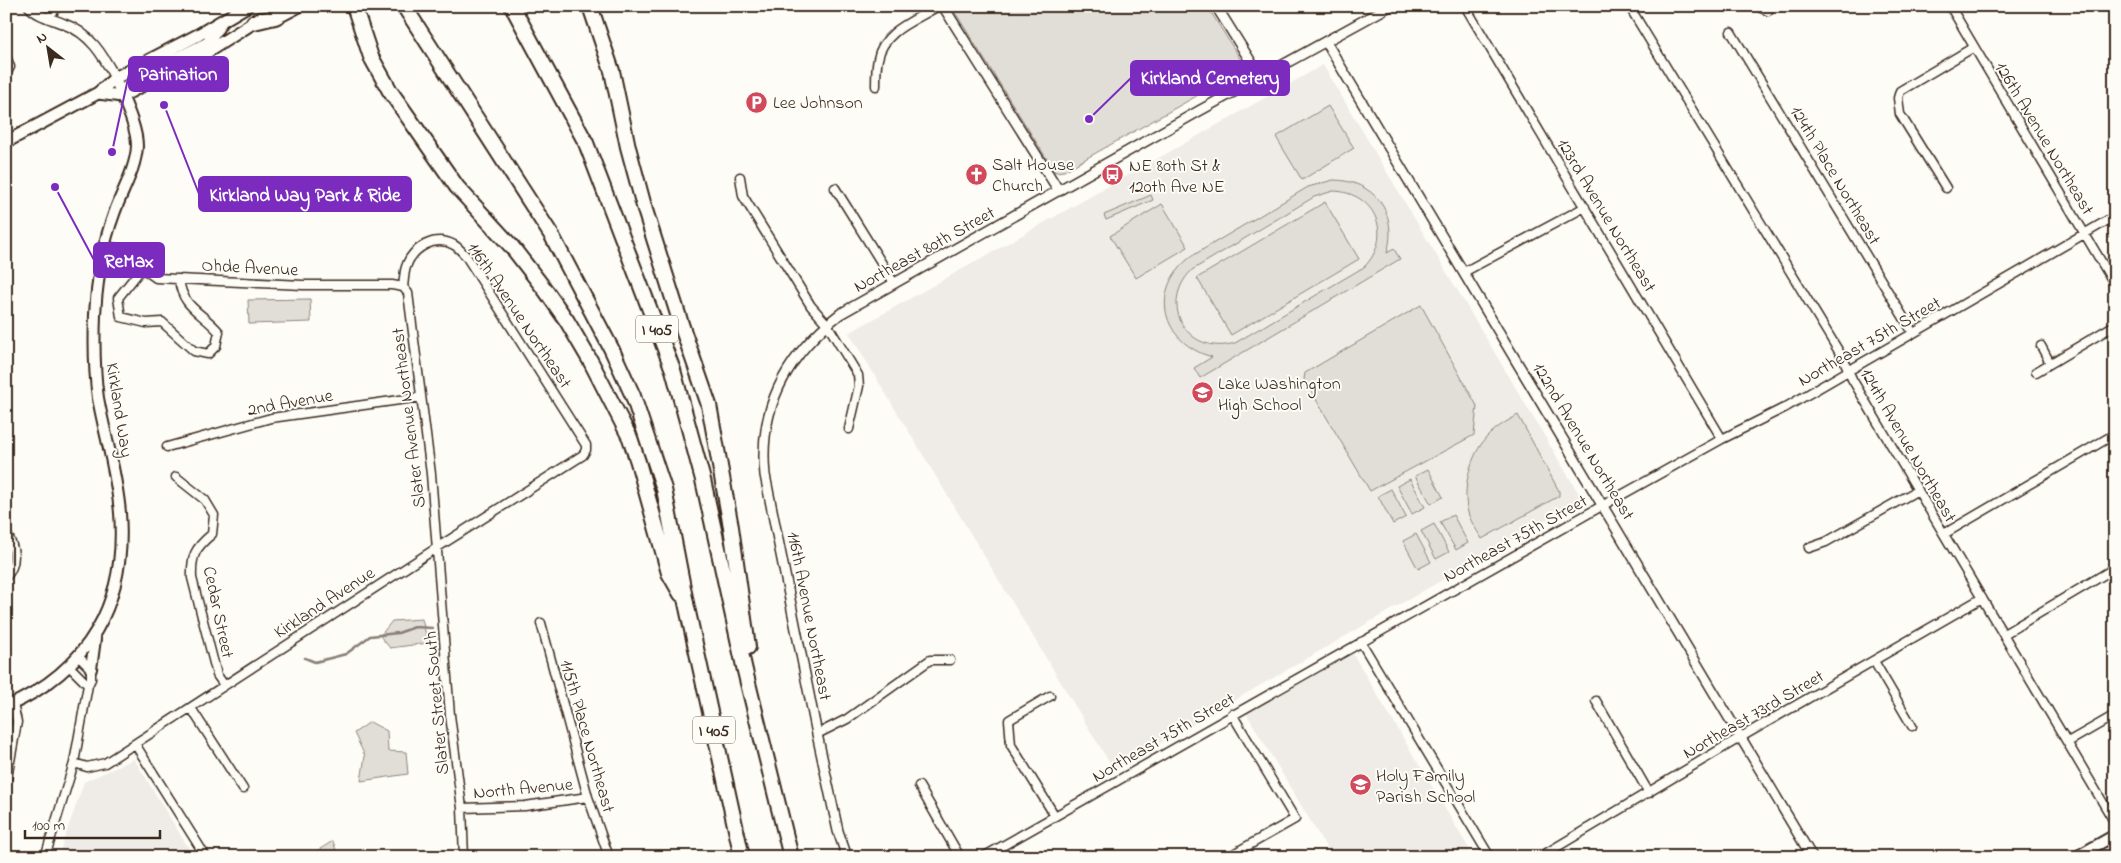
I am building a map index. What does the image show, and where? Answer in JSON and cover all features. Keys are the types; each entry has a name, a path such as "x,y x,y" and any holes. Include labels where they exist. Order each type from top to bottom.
{"highway":[{"path":"254,22 276,17 296,6"},
{"path":"354,6 371,57 390,91 458,187 540,283 567,321 591,362 630,438 669,574 686,603"},
{"path":"361,6 362,27"},
{"name":"I 405","path":"404,6 552,236 612,350 633,396 664,489 686,603 742,857"},
{"name":"I 405","path":"512,6 586,143 673,370 703,480 745,671 791,857"},
{"path":"590,6 612,71 628,147 646,210 682,327 709,404 732,527 749,651 745,671"}],"main road":[{"path":"6,142 98,93 115,78 222,22 247,6"},
{"path":"98,93 122,96 194,60 254,22 287,6"},
{"path":"122,96 128,86 136,79 208,43 222,22"},
{"name":"Kirkland Way","path":"9,706 36,690 69,666 79,657 95,636 106,612 120,553 120,511 95,373 95,315 98,277 113,215 132,165 137,146 115,78"},
{"path":"91,669 95,636"},
{"path":"2076,857 2115,835"}],"street":[{"path":"29,6 32,10 79,31 92,41 106,60 115,78"},
{"path":"48,18 58,6"},
{"path":"876,86 878,57 885,42 896,30 938,6"},
{"path":"943,6 1059,191"},
{"path":"1216,6 1261,78"},
{"name":"Northeast 80th Street","path":"781,381 803,347 840,314 1108,162 1390,6"},
{"name":"123rd Avenue Northeast","path":"1465,6 1722,439"},
{"name":"124th Avenue Northeast","path":"1629,6 1844,360 1848,371 2115,823"},
{"path":"1756,6 1768,11"},
{"name":"126th Avenue Northeast","path":"1950,6 2115,286"},
{"name":"124th Place Northeast","path":"1731,32 1913,333"},
{"name":"122nd Avenue Northeast","path":"1326,42 1812,857"},
{"path":"1946,188 1900,114 1898,98 1900,91 1974,47"},
{"path":"6,56 10,67 6,74"},
{"path":"740,177 743,196 810,306 827,324 858,375 859,386 849,429"},
{"path":"835,188 894,283"},
{"path":"1464,272 1585,207"},
{"name":"Northeast 75th Street","path":"983,857 1232,714 1722,439 1786,407 2115,216"},
{"name":"116th Avenue Northeast","path":"403,287 406,268 418,248 428,243 441,241 454,245 466,256 586,445 586,450"},
{"name":"Ohde Avenue","path":"104,246 121,249 156,278 303,285 392,285 403,287"},
{"path":"142,268 118,298 121,317 146,323 162,322 194,351 208,354 216,346 219,332 187,301 180,291 179,279"},
{"name":"Slater Avenue Northeast","path":"403,287 408,293 420,397 432,474 438,546"},
{"path":"2036,372 2115,324"},
{"path":"2041,346 2050,363"},
{"name":"116th Avenue Northeast","path":"781,381 767,420 763,456 817,734 838,831 847,857"},
{"name":"2nd Avenue","path":"167,447 271,418 420,397"},
{"path":"1944,534 2115,434"},
{"name":"Kirkland Avenue","path":"74,764 87,767 105,764 438,546 575,460 586,450"},
{"name":"Cedar Street","path":"176,476 205,500 214,515 212,534 200,545 194,555 192,578 217,674 224,685"},
{"path":"1809,548 1826,542 1918,490"},
{"path":"6,533 15,559 14,566 6,576"},
{"name":"Slater Street South","path":"438,546 450,715 462,808 464,857"},
{"path":"2004,634 2115,568"},
{"name":"Northeast 73rd Street","path":"1540,857 1982,598"},
{"name":"115th Place Northeast","path":"540,623 588,797 609,857"},
{"path":"1362,642 1490,857"},
{"path":"45,857 74,764 88,685 91,679 91,669 79,657"},
{"path":"817,734 847,719 930,660 950,660"},
{"path":"1874,661 1912,726"},
{"path":"69,666 88,685"},
{"path":"1050,696 1009,720 1011,745 1055,816"},
{"path":"1596,701 1650,793"},
{"path":"6,784 17,722 9,706"},
{"path":"191,708 243,789"},
{"path":"1228,857 1295,818 1232,714"},
{"path":"2068,742 2115,715"},
{"path":"135,744 206,857"},
{"path":"919,786 960,857"},
{"name":"North Avenue","path":"462,808 525,806 588,797"}],"shaded area":[{"path":"951,6 1207,6 1246,68 1064,171 1055,172"},
{"name":"Lake Washington High School","path":"1323,65 1582,499 1114,770 849,333"},
{"path":"1328,106 1354,148 1302,180 1276,137"},
{"path":"1333,180 1348,181 1371,193 1386,212 1390,238 1387,253 1394,249 1400,259 1200,378 1194,368 1212,357 1195,350 1181,340 1172,327 1166,313 1169,283 1178,269 1192,256 1308,187","holes":["1333,191 1348,193 1360,199 1370,208 1376,218 1379,230 1378,243 1373,255 1364,267 1235,343 1218,345 1204,342 1192,335 1183,325 1178,312 1177,298 1182,284 1192,270 1314,197"]},
{"path":"1151,195 1153,200 1106,220 1104,215"},
{"path":"1325,202 1359,259 1231,335 1197,278"},
{"path":"1162,204 1188,247 1136,278 1110,236"},
{"path":"310,299 311,322 249,324 248,300"},
{"path":"1421,305 1477,406 1474,435 1370,491 1304,379 1305,373"},
{"path":"1518,415 1559,491 1559,496 1482,539 1471,520 1467,508 1466,490 1469,471 1476,453 1486,438 1505,422"},
{"path":"1428,469 1443,497 1431,504 1415,476"},
{"path":"1410,479 1425,507 1412,514 1397,486"},
{"path":"1391,489 1406,517 1393,524 1378,496"},
{"path":"1453,515 1468,543 1456,550 1440,522"},
{"path":"1434,524 1449,552 1436,559 1421,531"},
{"path":"1416,534 1431,562 1418,569 1403,541"},
{"path":"422,619 428,643 390,648 380,636 392,621"},
{"name":"Holy Family Parish School","path":"1353,654 1474,857 1332,857 1246,713"},
{"path":"370,722 387,731 388,751 406,752 408,774 361,781 365,756 354,733"},
{"path":"134,759 194,857 58,857 84,782"},
{"path":"333,841 338,857 307,857"}],"waterway":[{"path":"305,658 315,662 346,654 370,636 398,633 415,627 432,628"},
{"path":"356,857 365,855"}],"place":[{"name":"Lee Johnson","path":"757,102"},
{"name":"Kirkland Way Park & Ride","path":"164,105"},
{"name":"Kirkland Cemetery","path":"1089,119"},
{"name":"Patination","path":"112,152"},
{"name":"Salt House Church","path":"976,174"},
{"name":"NE 80th St & 120th Ave NE","path":"1113,175"},
{"name":"ReMax","path":"55,187"},
{"name":"Lake Washington High School","path":"1202,393"},
{"name":"Holy Family Parish School","path":"1360,785"}]}
